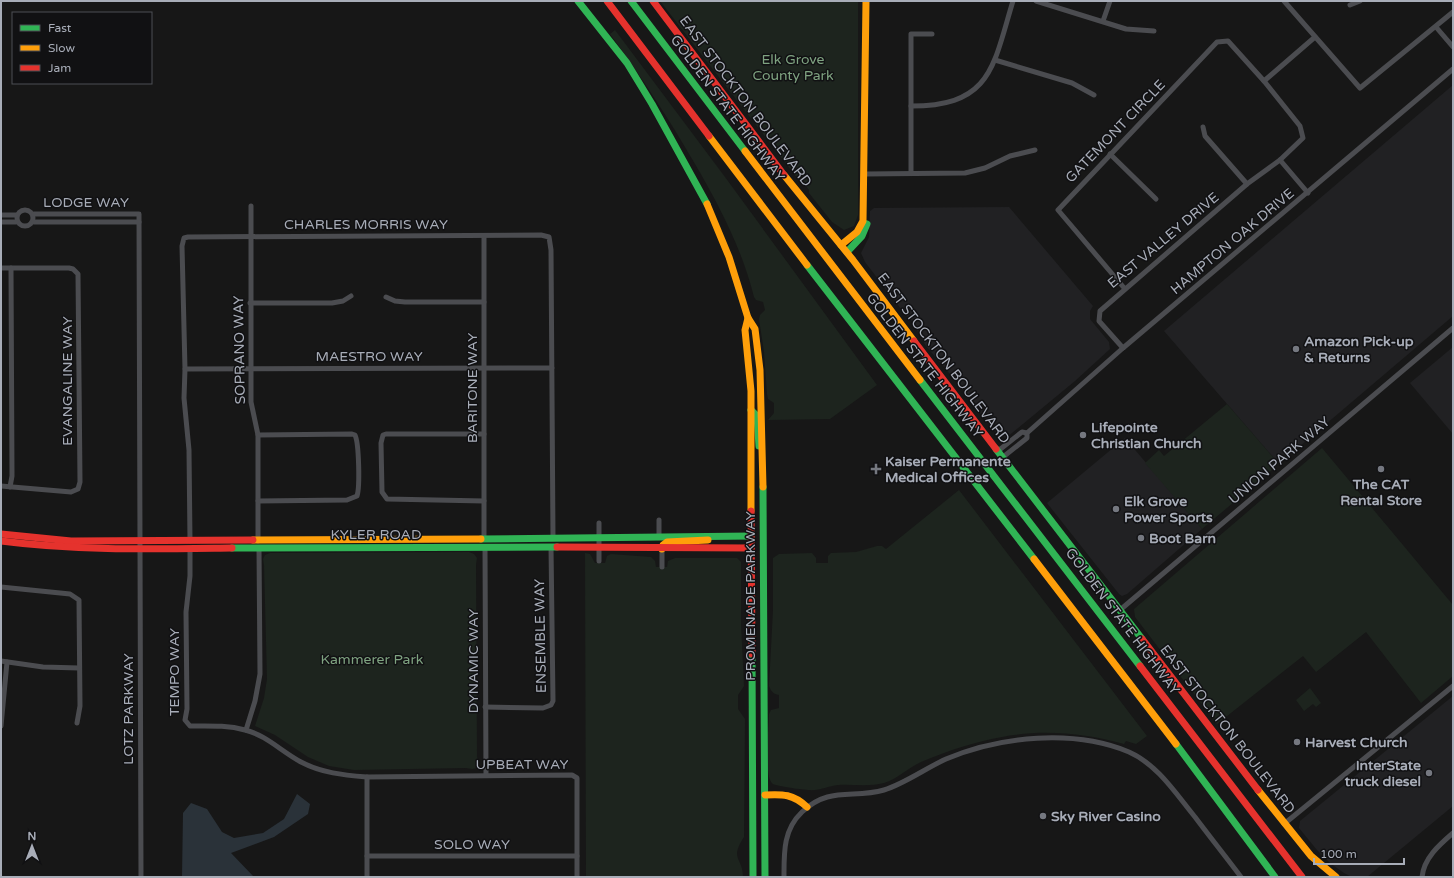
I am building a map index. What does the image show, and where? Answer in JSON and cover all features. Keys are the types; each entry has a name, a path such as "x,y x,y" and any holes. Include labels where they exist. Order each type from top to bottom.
{"main road":[{"name":"PROMENADE PARKWAY","path":"578,1 627,63 705,198 729,257 748,318 755,329 760,370 763,451 763,767 765,795 765,877"},
{"path":"607,1 805,263 1166,730 1275,877"},
{"name":"GOLDEN STATE HIGHWAY","path":"631,1 816,246 1065,566 1302,877"},
{"name":"EAST STOCKTON BOULEVARD","path":"653,1 775,164 847,252 1284,824 1310,856 1336,877"},
{"path":"841,245 862,228 864,215 866,1"},
{"path":"847,252 862,237 867,223 868,192 865,174"},
{"name":"PROMENADE PARKWAY","path":"748,318 745,330 750,366 751,410 753,877"},
{"path":"750,366 754,369 758,404 762,407"},
{"path":"751,410 757,416 759,448 763,451"},
{"name":"KYLER ROAD","path":"1,534 57,540 139,541 751,536"},
{"path":"662,548 667,542 703,541 719,536"},
{"path":"485,547 491,543 537,542 552,538"},
{"path":"421,547 439,544 479,543 484,539"},
{"path":"226,549 253,544 258,540"},
{"path":"259,548 264,544 310,544 327,540"},
{"name":"KYLER ROAD","path":"1,541 71,548 139,549 421,547 751,548"},
{"path":"752,640 759,651 759,694 763,701"},
{"path":"753,703 759,707 760,753 763,767"},
{"path":"765,795 787,794 796,796 807,807"}],"street":[{"path":"911,106 941,105 962,98 974,90 984,79 995,60 1012,1"},
{"path":"1036,1 1132,30 1154,31"},
{"path":"1103,21 1110,1"},
{"path":"1284,1 1360,88 1453,12"},
{"path":"1350,5 1360,1"},
{"path":"1436,27 1453,46"},
{"path":"911,173 911,34 932,34"},
{"path":"1264,81 1314,37"},
{"name":"GATEMONT CIRCLE","path":"1125,289 1058,210 1217,42 1228,41 1264,81"},
{"path":"995,60 1072,83 1094,95"},
{"name":"HAMPTON OAK DRIVE","path":"1003,457 1027,438 1027,433 1123,348 1453,69"},
{"name":"EAST VALLEY DRIVE","path":"1123,348 1099,321 1100,311 1248,184 1280,160 1303,138 1300,126 1264,81"},
{"path":"1202,127 1205,136 1248,184"},
{"path":"865,174 972,172 1010,156 1035,150"},
{"path":"1110,154 1156,199"},
{"path":"1280,160 1308,193"},
{"name":"SOPRANO WAY","path":"251,206 250,369 251,402 258,435 258,540"},
{"name":"LODGE WAY","path":"1,215 16,215 18,212 32,212 34,214 139,214"},
{"name":"LODGE WAY","path":"34,214 34,222"},
{"name":"LOTZ PARKWAY","path":"139,214 141,877"},
{"path":"16,215 16,222"},
{"name":"LODGE WAY","path":"1,222 16,222 18,225 25,225 32,224 34,222 139,222"},
{"name":"BARITONE WAY","path":"484,236 484,539"},
{"name":"CHARLES MORRIS WAY","path":"190,541 189,450 184,398 185,369 182,242 188,237 549,236 551,250 552,538"},
{"name":"EVANGALINE WAY","path":"1,268 68,268 75,271 79,276 80,482 78,489 71,492 10,488 1,486"},
{"path":"10,488 12,476 11,268"},
{"path":"250,303 332,303 343,301 351,296"},
{"path":"386,297 395,301 405,302 484,302"},
{"name":"UNION PARK WAY","path":"1120,610 1453,328"},
{"name":"MAESTRO WAY","path":"185,369 552,368"},
{"name":"HAMPTON OAK DRIVE","path":"998,451 1022,432 1027,433"},
{"path":"258,435 352,434 355,435 358,444 357,496 347,500 258,501"},
{"path":"484,434 386,434 383,436 381,443 382,492 387,499 484,501"},
{"path":"659,520 659,536"},
{"path":"599,523 599,561"},
{"name":"DYNAMIC WAY","path":"485,547 486,775"},
{"name":"ENSEMBLE WAY","path":"486,707 544,708 551,705 553,701 551,547"},
{"path":"246,730 255,701 260,674 259,548"},
{"path":"662,548 662,566"},
{"name":"TEMPO WAY","path":"190,549 190,576 186,612 187,709 185,720 190,726 220,725 246,730 316,769 333,774 367,777"},
{"path":"1,587 70,594 77,598 80,606 80,710 77,723"},
{"path":"1,661 43,667 79,668"},
{"path":"1,726 7,662"},
{"path":"1284,824 1453,686"},
{"path":"784,877 786,838 794,821 807,807 836,794 885,789 947,759 985,747 1033,739 1093,742 1130,753 1154,769 1167,783 1241,877"},
{"name":"UPBEAT WAY","path":"367,777 569,774 575,776 577,782 577,877"},
{"path":"367,777 367,877"},
{"path":"1422,877 1423,868 1438,846 1453,833"},
{"name":"SOLO WAY","path":"367,856 577,856"}],"shaded area":[{"path":"1453,85 1453,316 1279,464 1164,331"},
{"path":"1009,207 1093,306 1090,311 1090,319 1109,342 1110,349 1075,381 1006,438 998,435 971,402 972,400 926,346 910,318 908,318 865,262 861,253 869,237 870,211 874,208"},
{"path":"1453,347 1453,434 1410,383"},
{"path":"1125,438 1202,529 1127,594 1122,596 1047,503"},
{"path":"1453,696 1453,806 1367,877 1352,877 1344,873 1330,863 1317,850 1299,828 1300,821"},
{"path":"297,794 310,804 308,814 274,837 231,853 254,877 182,877 183,813 191,803 207,809 222,832 234,838 263,833 284,819"}],"green space":[{"name":"Elk Grove County Park","path":"660,1 858,1 858,215 854,226 844,230 832,222 809,193 809,190 804,183 801,183"},
{"path":"615,30 725,177 877,385 830,419 768,420 774,413 774,403 768,399 767,394 764,352 759,319 760,315 765,310 763,302 756,300 754,297 737,245 713,196 665,114 610,34"},
{"path":"1227,404 1279,464 1202,529 1145,463 1159,450 1164,456"},
{"path":"1322,448 1453,605 1453,676 1421,703 1366,632 1316,672 1303,656 1217,724 1135,617 1134,609"},
{"path":"959,490 1147,736 1136,744 1126,741 1124,744 1094,737 1063,733 1033,733 1017,735 981,741 951,751 921,762 884,783 867,785 838,785 813,790 790,788 773,784 770,780 767,762 769,714 771,710 779,708 779,695 772,692 769,686 773,610 773,558 779,554 812,553 816,558 816,563 828,563 828,556 831,553 856,552 877,546 882,546 886,549"},
{"name":"Kammerer Park","path":"469,552 474,554 477,558 477,757 479,763 477,768 354,770 329,766 308,757 275,735 255,726 264,698 267,679 263,559 265,555 270,553"},
{"path":"585,553 590,554 595,563 605,563 607,556 611,554 651,557 655,561 656,567 667,567 668,561 675,558 737,558 741,562 741,624 744,686 738,695 738,709 745,719 744,837 737,854 743,877 586,877"},
{"path":"1310,688 1321,703 1316,707 1313,704 1304,711 1296,700"}],"traffic: fast":[{"path":"578,1 627,63 652,104 707,204"},
{"path":"631,1 745,151"},
{"path":"847,252 862,236 867,224"},
{"path":"807,265 1034,559"},
{"path":"920,380 1140,666"},
{"path":"751,410 757,416 759,446"},
{"path":"996,449 1142,639"},
{"path":"763,487 765,877"},
{"path":"481,539 751,536"},
{"path":"232,548 557,547"},
{"path":"752,654 753,877"},
{"path":"1176,744 1275,877"}],"traffic: slow":[{"path":"841,245 857,232 863,221 866,1"},
{"path":"709,136 807,265"},
{"path":"745,151 920,380"},
{"path":"784,175 853,260 914,341"},
{"path":"707,204 729,257 748,318 755,329 760,370 763,487"},
{"path":"748,318 745,330 751,391 751,511"},
{"path":"253,540 481,539"},
{"path":"662,549 663,545 667,542 708,540"},
{"path":"1034,559 1176,744"},
{"path":"1258,790 1311,856 1336,877"},
{"path":"765,795 792,797 807,807"}],"traffic: jam":[{"path":"607,1 709,136"},
{"path":"653,1 784,175"},
{"path":"914,341 996,449"},
{"path":"751,511 752,654"},
{"path":"1,534 71,541 253,540"},
{"path":"1,541 88,548 232,548"},
{"path":"557,547 751,548"},
{"path":"1142,639 1258,790"},
{"path":"1140,666 1302,877"}],"place":[{"name":"Amazon Pick-up & Returns","path":"1296,349"},
{"name":"Lifepointe Christian Church","path":"1083,435"},
{"name":"Kaiser Permanente Medical Offices","path":"876,469"},
{"name":"The CAT Rental Store","path":"1381,469"},
{"name":"Elk Grove Power Sports","path":"1116,509"},
{"name":"Boot Barn","path":"1141,538"},
{"name":"Harvest Church","path":"1297,742"},
{"name":"InterState truck diesel","path":"1429,773"},
{"name":"Sky River Casino","path":"1043,816"}]}
